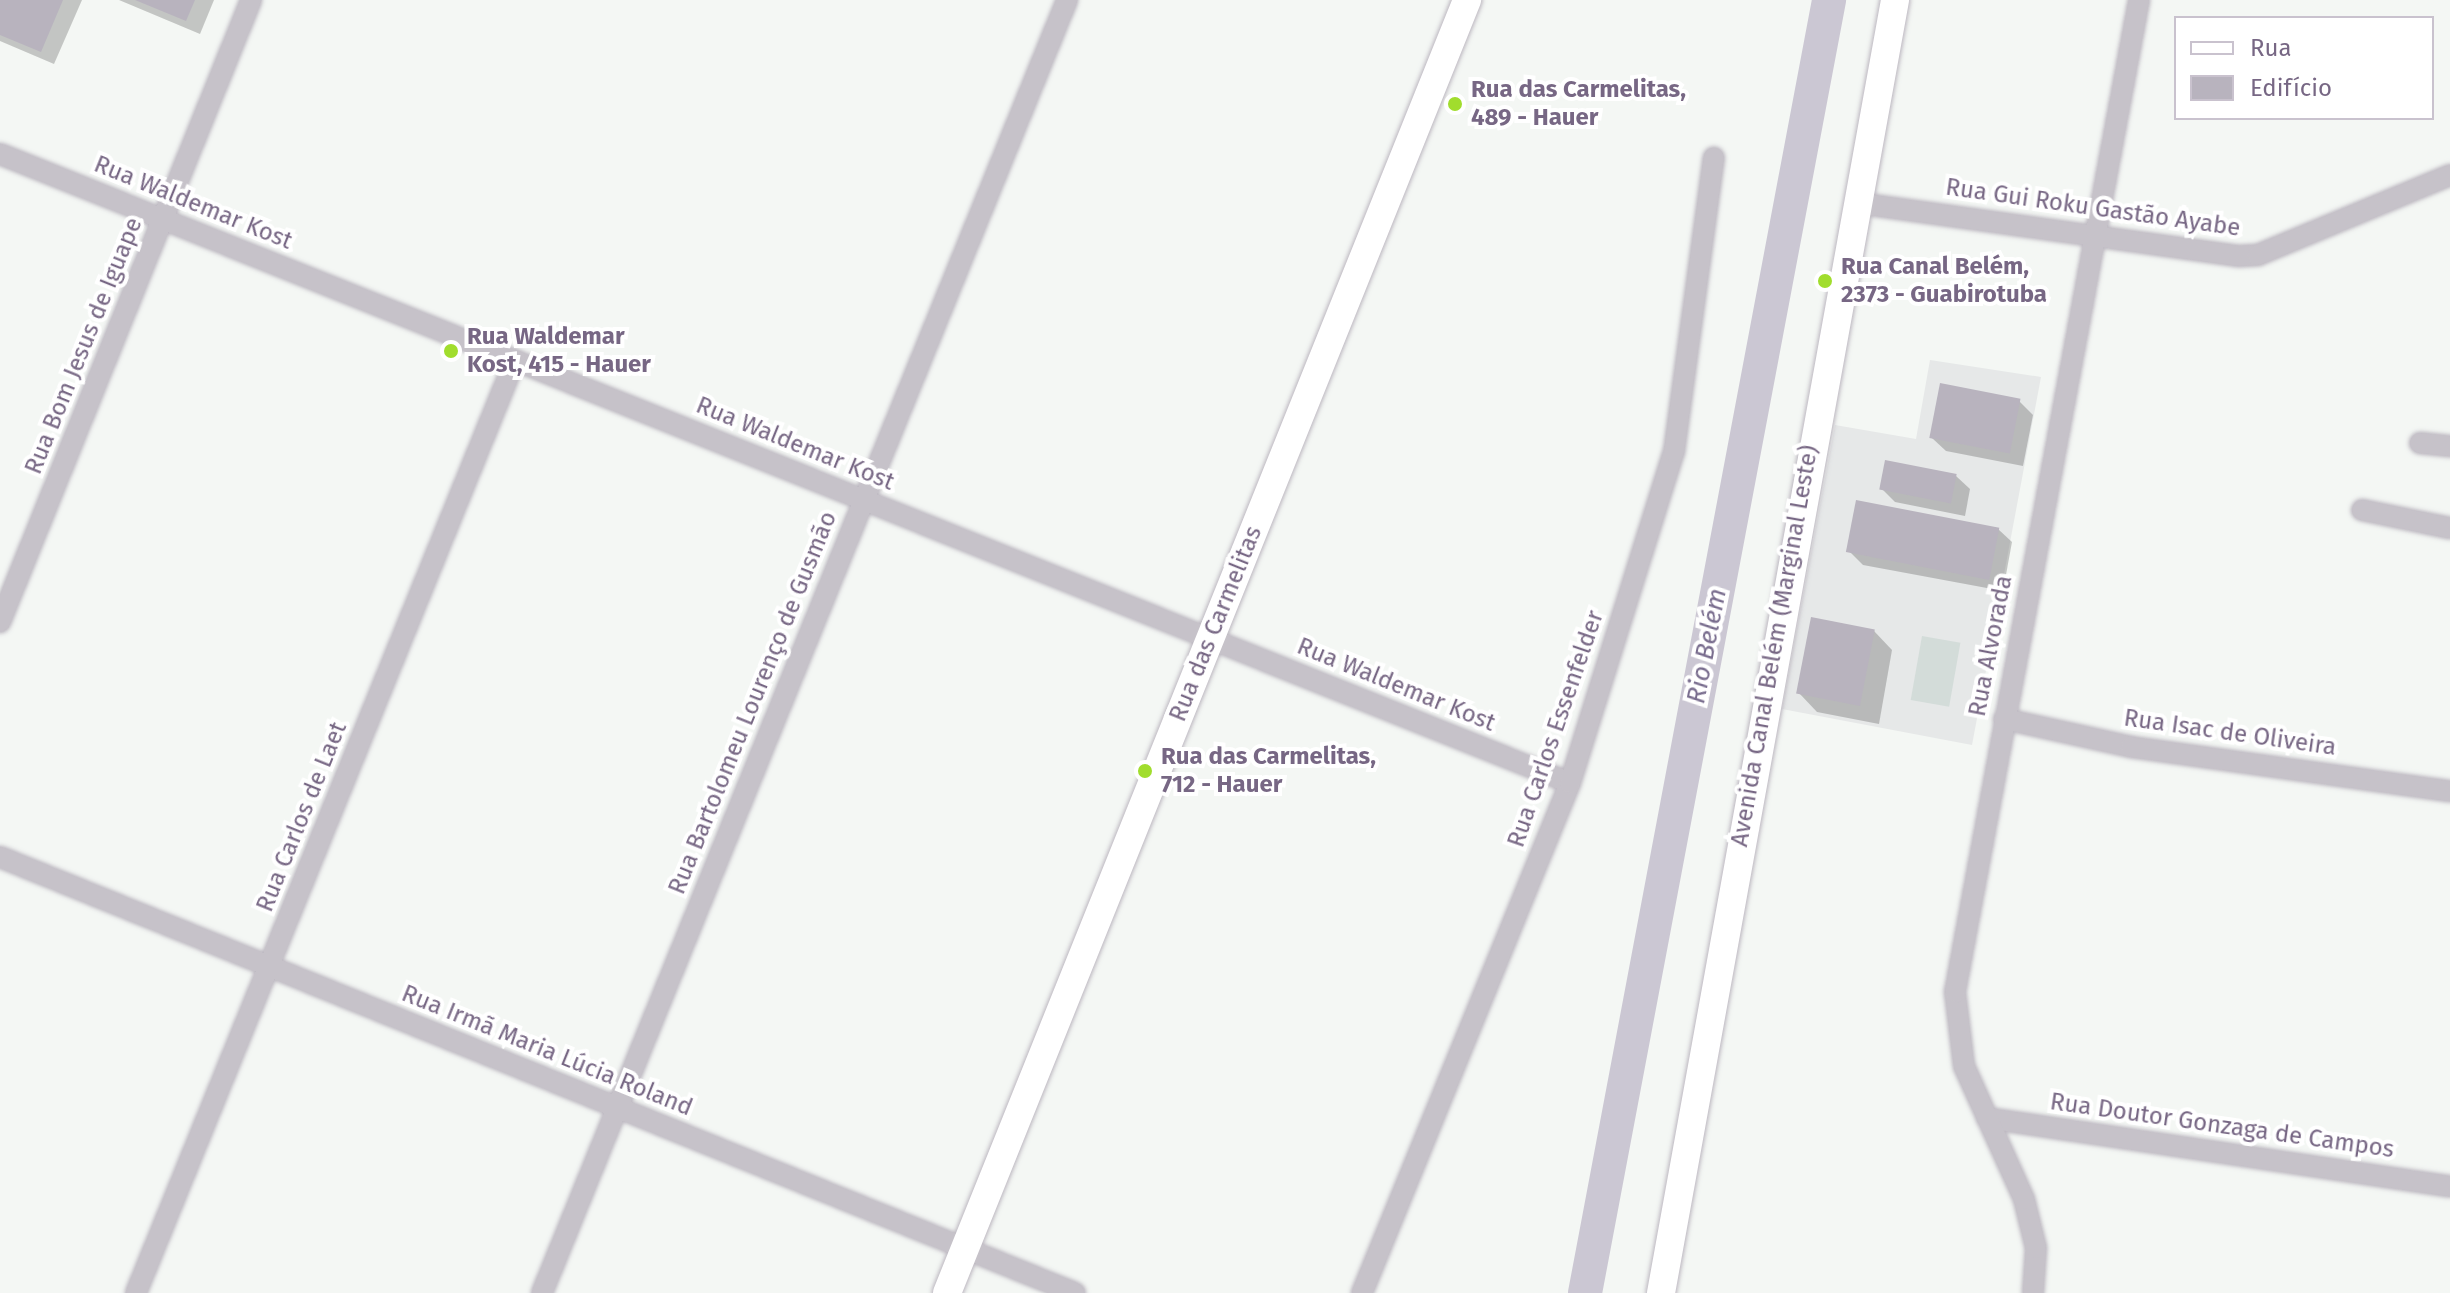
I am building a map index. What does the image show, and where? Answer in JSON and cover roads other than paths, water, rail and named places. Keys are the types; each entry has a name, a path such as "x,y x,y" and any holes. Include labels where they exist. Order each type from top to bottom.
{"street":[{"name":"Rua Bom Jesus de Iguape","path":"0,622 251,0"},
{"name":"Rua Bartolomeu Lourenço de Gusmão","path":"542,1293 1067,0"},
{"name":"Rua das Carmelitas","path":"947,1293 1467,0"},
{"name":"Avenida Canal Belém (Marginal Leste)","path":"1661,1293 1895,0"},
{"name":"Rua Alvorada","path":"2033,1293 2036,1248 2024,1199 1964,1066 1955,992 2139,0"},
{"name":"Rua Waldemar Kost","path":"0,154 1570,783"},
{"name":"Rua Carlos Essenfelder","path":"1362,1293 1570,783 1680,428 1714,158"},
{"name":"Rua Gui Roku Gastão Ayabe","path":"1857,203 2258,255 2450,175"},
{"name":"Rua Carlos de Laet","path":"136,1293 515,360"},
{"path":"2420,443 2450,446"},
{"path":"2362,510 2450,528"},
{"name":"Rua Isac de Oliveira","path":"2004,719 2131,747 2450,791"},
{"name":"Rua Irmã Maria Lúcia Roland","path":"0,857 1075,1293"},
{"name":"Rua Doutor Gonzaga de Campos","path":"1987,1118 2450,1186"}],"waterway":[{"name":"Rio Belém","path":"1585,1293 1829,0"}],"place":[{"name":"Rua das Carmelitas, 489 - Hauer","path":"1455,104"},
{"name":"Rua Canal Belém, 2373 - Guabirotuba","path":"1825,281"},
{"name":"Rua Waldemar Kost, 415 - Hauer","path":"451,351"},
{"name":"Rua das Carmelitas, 712 - Hauer","path":"1145,771"}]}
